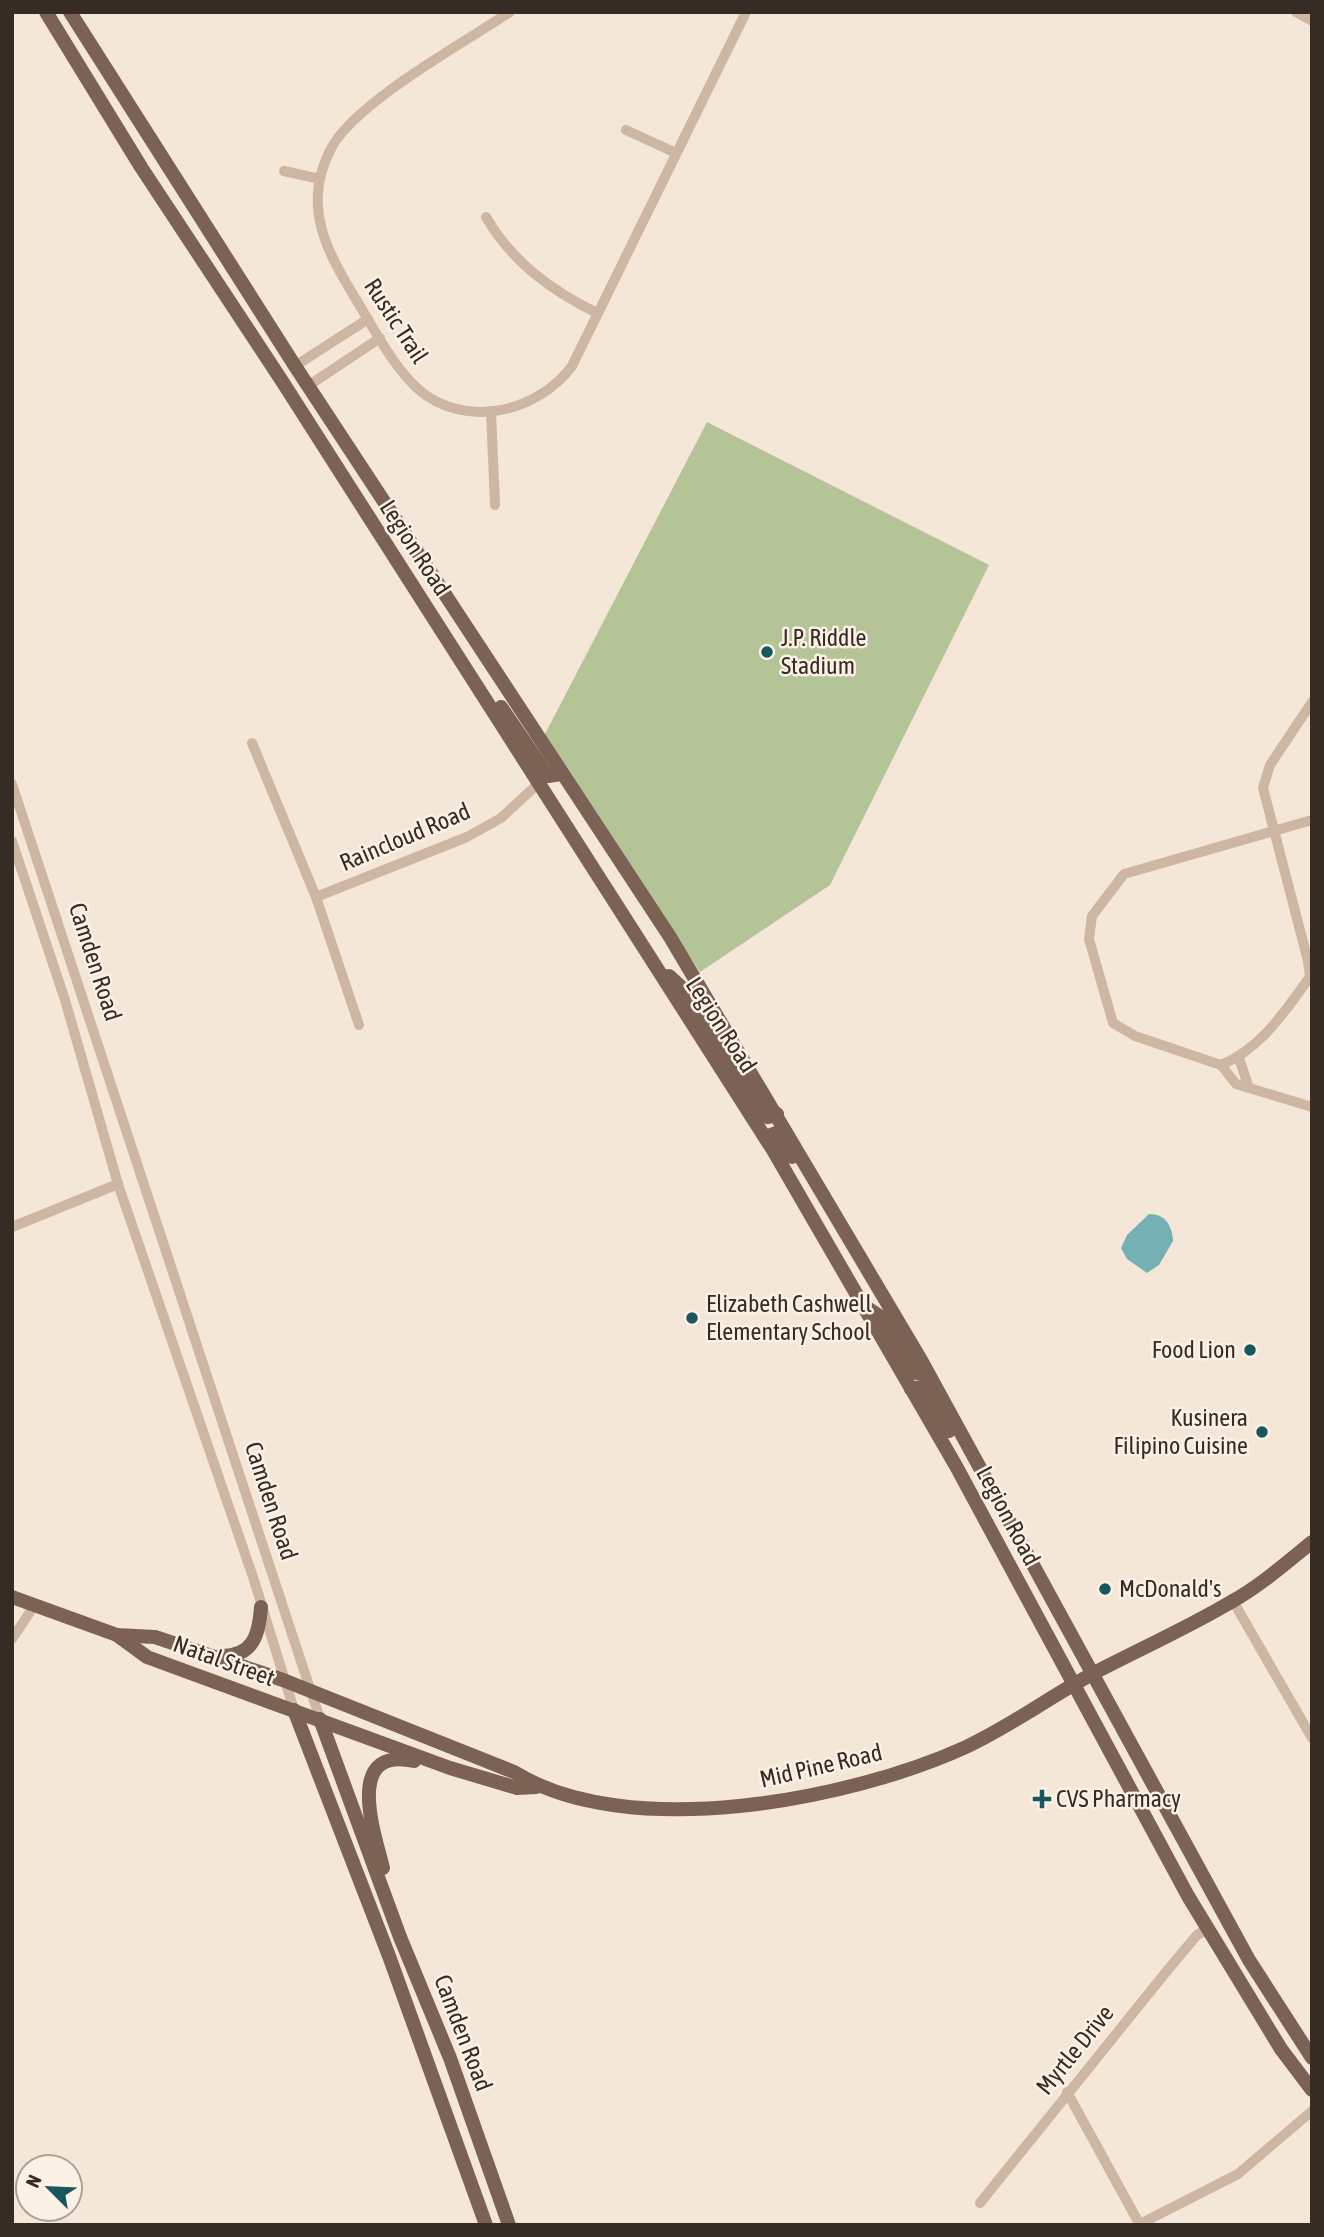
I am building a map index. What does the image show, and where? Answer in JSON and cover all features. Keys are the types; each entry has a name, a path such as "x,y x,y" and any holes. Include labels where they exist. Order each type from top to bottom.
{"main road":[{"name":"Legion Road","path":"46,12 141,167 296,404 765,1137 911,1389 1208,1929 1281,2049 1312,2090"},
{"name":"Legion Road","path":"70,12 295,366 670,937 929,1375 1248,1960 1312,2058"},
{"path":"228,300 238,304 293,383 299,387 308,386"},
{"path":"296,404 307,406 403,544 417,553"},
{"path":"450,645 467,657 548,776 561,774"},
{"path":"652,961 682,988 768,1118 777,1114"},
{"path":"765,1137 772,1132 778,1136 848,1250 867,1268"},
{"path":"862,1304 881,1317 916,1373 929,1375"},
{"path":"911,1389 922,1387 973,1471 1001,1503"},
{"name":"Mid Pine Road","path":"320,1719 450,1768 517,1788 538,1787 586,1799 655,1808 729,1807 805,1797 890,1775 941,1757 995,1732 1093,1674 1233,1601 1312,1542"},
{"name":"Natal Street","path":"12,1598 117,1635 155,1637 309,1690"},
{"path":"213,1656 234,1657 246,1651 256,1639 261,1606"},
{"name":"Natal Street","path":"117,1635 147,1657 320,1719"},
{"name":"Mid Pine Road","path":"309,1690 514,1772 538,1787"},
{"name":"Camden Road","path":"294,1710 389,1956 486,2225"},
{"name":"Camden Road","path":"320,1719 400,1937 450,2058 509,2225"},
{"path":"400,1937 367,1791 379,1766 390,1759 402,1758 450,1768"}],"street":[{"name":"Rustic Trail","path":"510,12 363,110 332,147 320,179 319,219 327,249 368,319 404,375 429,397 458,409 507,410 537,400 561,381 572,366 746,12"},
{"path":"1296,12 1312,21"},
{"path":"626,130 676,153"},
{"path":"284,171 320,179"},
{"path":"486,217 508,250 526,268 570,300 597,313"},
{"path":"295,366 368,319"},
{"path":"308,386 380,338"},
{"path":"491,411 495,505"},
{"path":"1312,702 1270,765 1263,790 1274,831 1308,961 1310,977 1270,1031 1239,1058 1221,1065 1135,1036 1113,1023 1089,939 1092,916 1124,874 1274,831 1312,820"},
{"name":"Raincloud Road","path":"252,743 316,897 359,1025"},
{"name":"Raincloud Road","path":"316,897 467,837 502,818 539,783"},
{"name":"Camden Road","path":"12,784 320,1719"},
{"name":"Camden Road","path":"12,841 65,1000 118,1184 294,1710"},
{"path":"1239,1058 1249,1088"},
{"path":"1221,1065 1236,1084 1312,1107"},
{"path":"1228,1077 1245,1073"},
{"path":"12,1227 118,1184"},
{"path":"1233,1601 1312,1738"},
{"path":"12,1639 34,1606"},
{"name":"Myrtle Drive","path":"980,2203 1067,2092 1197,1935 1208,1929"},
{"path":"1067,2092 1140,2224 1238,2174 1312,2111"}],"green space":[{"name":"J.P. Riddle Stadium","path":"707,422 989,565 830,885 700,972 543,738"}],"water":[{"path":"1149,1214 1159,1216 1167,1222 1173,1241 1159,1265 1147,1273 1127,1259 1121,1248 1127,1235"}],"place":[{"name":"J.P. Riddle Stadium","path":"767,652"},
{"name":"Elizabeth Cashwell Elementary School","path":"692,1318"},
{"name":"Food Lion","path":"1250,1350"},
{"name":"Kusinera Filipino Cuisine","path":"1262,1432"},
{"name":"McDonald's","path":"1105,1589"},
{"name":"CVS Pharmacy","path":"1042,1799"}]}
